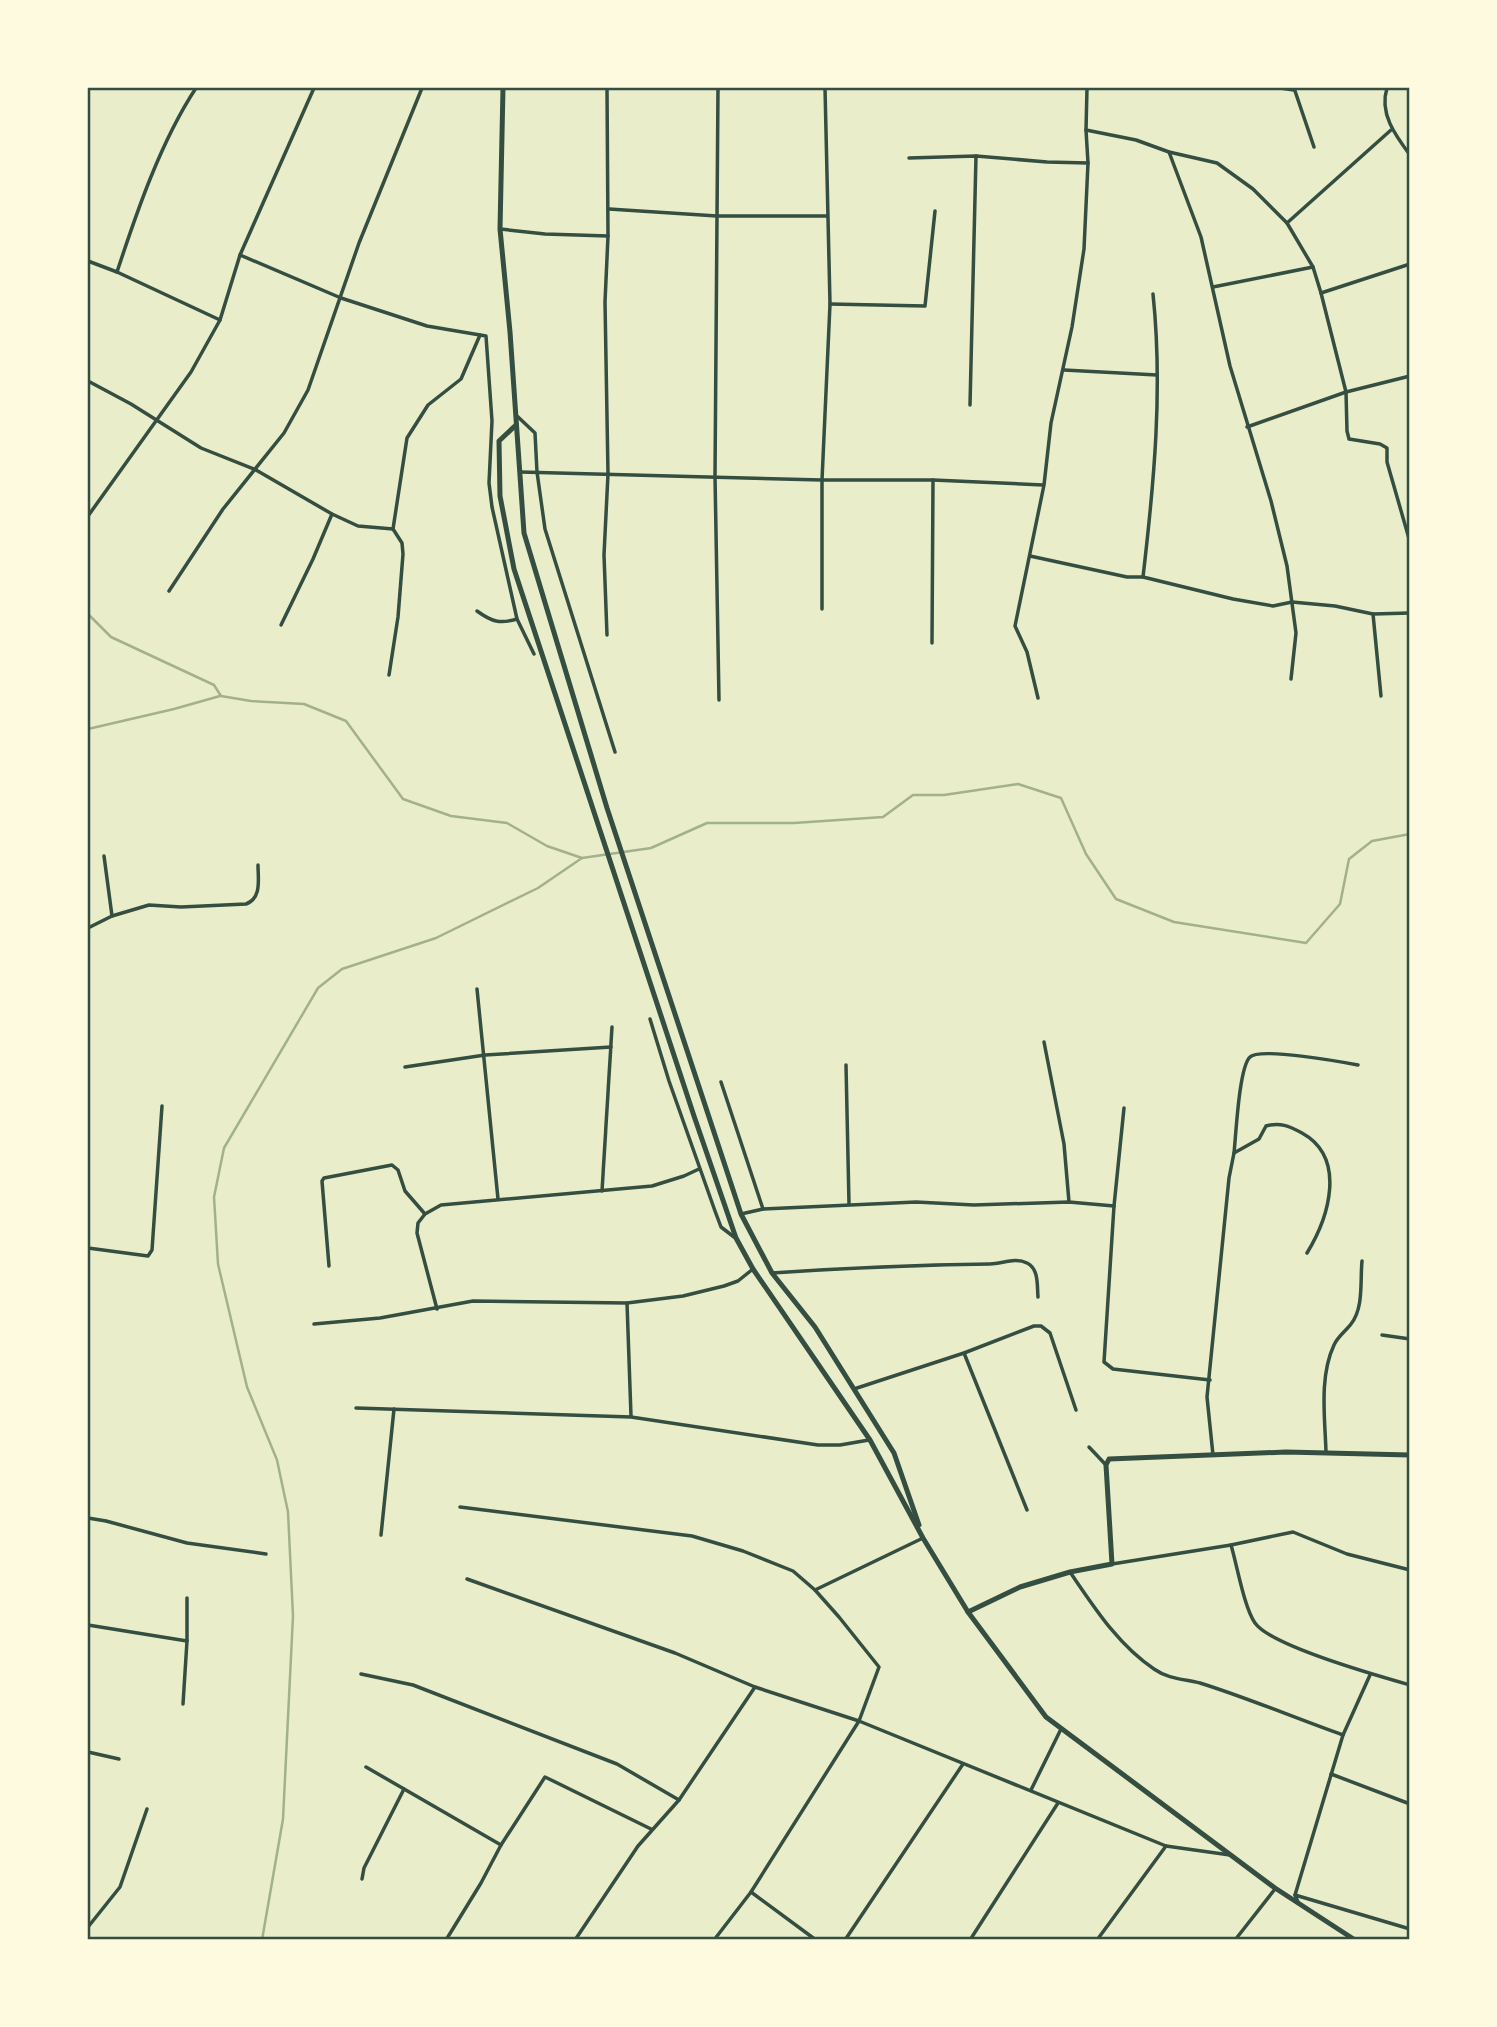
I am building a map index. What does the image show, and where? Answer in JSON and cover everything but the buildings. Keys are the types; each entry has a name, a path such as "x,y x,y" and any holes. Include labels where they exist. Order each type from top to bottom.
{"main road":[{"path":"503,88 500,229 524,533 607,808 741,1214 772,1273 815,1327 894,1453 923,1538"},
{"path":"516,425 499,441 500,496 514,569 694,1116 736,1238 753,1269 870,1440 923,1538 968,1612 1046,1717 1275,1888 1355,1940"},
{"path":"968,1612 1020,1587 1070,1572 1112,1564 1106,1465 1109,1459 1326,1452 1409,1455"}],"street":[{"path":"117,272 136,213 176,118 196,88"},
{"path":"88,516 191,372 220,320 240,255 314,88"},
{"path":"169,591 223,509 284,433 308,390 359,243 422,88"},
{"path":"607,88 608,236 605,302 608,474 604,555 607,635"},
{"path":"718,88 715,477 719,700"},
{"path":"822,608 822,480 830,304 825,88"},
{"path":"1038,698 1027,652 1014,626 1044,485 1051,423 1064,370 1084,249 1088,163 1087,88"},
{"path":"1280,88 1294,89 1314,147"},
{"path":"1387,88 1384,97 1391,130 1409,155"},
{"path":"1086,130 1136,140 1169,152 1217,163 1253,189 1287,223 1313,267 1321,293 1346,392 1349,439 1380,444 1387,448 1387,462 1409,542"},
{"path":"1287,223 1391,130"},
{"path":"1169,152 1201,237 1230,366 1287,566 1296,634 1291,678"},
{"path":"909,158 976,156 1088,163"},
{"path":"970,405 976,156"},
{"path":"608,209 717,216 827,216"},
{"path":"830,304 925,306 935,211"},
{"path":"500,229 608,236"},
{"path":"240,255 341,298 427,326 486,338 492,421 489,483 492,507 517,619 534,654"},
{"path":"88,261 220,320"},
{"path":"1321,293 1409,264"},
{"path":"1213,287 1313,267"},
{"path":"1143,577 1154,486 1157,375 1153,294"},
{"path":"389,675 398,617 403,554 400,540 393,529 407,438 428,405 461,379 480,335"},
{"path":"1064,370 1157,375"},
{"path":"1247,427 1346,392 1409,376"},
{"path":"88,381 201,448 256,470 358,526 393,529"},
{"path":"515,415 536,433 537,471 545,529 615,752"},
{"path":"520,472 822,480 933,480 1044,485"},
{"path":"932,643 933,480"},
{"path":"281,625 332,513"},
{"path":"1030,556 1127,577 1143,577 1273,606 1292,602 1335,606 1373,614 1409,613"},
{"path":"477,611 491,621 503,623 517,619"},
{"path":"1373,614 1381,696"},
{"path":"104,856 111,916"},
{"path":"88,928 111,916 149,905 181,907 246,904 253,901 257,895 258,865"},
{"path":"477,989 499,1199"},
{"path":"650,1019 699,1168 722,1227 736,1238"},
{"path":"602,1191 612,1027"},
{"path":"1044,1042 1064,1144 1069,1202"},
{"path":"405,1067 485,1055 611,1047"},
{"path":"1213,1455 1207,1403 1229,1178 1243,1070 1250,1057 1255,1054 1318,1058 1358,1065"},
{"path":"846,1065 849,1204"},
{"path":"721,1082 763,1209"},
{"path":"88,1248 139,1256 148,1256 152,1250 162,1106"},
{"path":"1124,1108 1114,1206 1104,1362 1112,1369 1210,1380"},
{"path":"1234,1153 1259,1139 1266,1126 1275,1124 1287,1125 1306,1135 1321,1148 1329,1165 1331,1179 1323,1222 1307,1253"},
{"path":"329,1266 322,1181 324,1178 392,1166 398,1170 405,1191 425,1214"},
{"path":"437,1309 417,1233 418,1223 425,1214 441,1205 652,1186 684,1176 699,1168"},
{"path":"741,1214 763,1209 916,1202 974,1205 1069,1202 1114,1206"},
{"path":"772,1273 880,1265 996,1264 1023,1261 1030,1264 1035,1271 1038,1297"},
{"path":"1326,1452 1324,1400 1327,1368 1334,1344 1352,1323 1358,1311 1362,1261"},
{"path":"314,1324 380,1318 473,1301 627,1303 683,1296 738,1281 753,1269"},
{"path":"627,1303 631,1417"},
{"path":"854,1389 964,1353 1034,1326 1041,1326 1050,1333 1076,1410"},
{"path":"1381,1335 1409,1339"},
{"path":"964,1353 1027,1510"},
{"path":"356,1408 631,1417 818,1445 840,1445 870,1440"},
{"path":"381,1535 394,1409"},
{"path":"1089,1447 1106,1465"},
{"path":"460,1507 692,1536 743,1551 793,1571 815,1590 879,1667 859,1721 751,1892 714,1940"},
{"path":"88,1518 187,1542 266,1554"},
{"path":"1112,1564 1293,1532 1347,1554 1409,1570"},
{"path":"815,1590 923,1538"},
{"path":"1231,1545 1252,1619 1266,1634 1371,1674 1409,1685"},
{"path":"1070,1572 1104,1621 1140,1659 1157,1671 1343,1735"},
{"path":"467,1579 675,1653 755,1687 859,1721 1166,1846 1230,1855"},
{"path":"183,1704 187,1598"},
{"path":"88,1625 187,1641"},
{"path":"361,1674 413,1685 617,1764 679,1800"},
{"path":"1299,1904 1294,1895 1331,1773 1343,1735 1371,1674"},
{"path":"575,1940 651,1829 679,1800 755,1687"},
{"path":"1031,1790 1061,1729"},
{"path":"88,1752 119,1759"},
{"path":"845,1940 963,1764"},
{"path":"366,1767 501,1845"},
{"path":"1331,1773 1409,1804"},
{"path":"446,1940 501,1845 545,1777 651,1829"},
{"path":"362,1879 364,1868 404,1789"},
{"path":"970,1940 1058,1802"},
{"path":"88,1927 121,1887 147,1810"},
{"path":"1097,1940 1166,1846"},
{"path":"1235,1940 1275,1888"},
{"path":"751,1892 814,1939"},
{"path":"1294,1895 1409,1929"}],"waterway":[{"path":"88,614 111,637 214,685 221,696 304,704 346,721 403,799 451,816 507,823 547,846 582,858 651,848 707,823 794,823 883,817 913,795 944,795 1018,784 1061,798 1086,854 1116,899 1174,922 1306,943 1340,904 1349,859 1372,841 1410,834"},
{"path":"88,729 220,696"},
{"path":"262,1940 283,1819 293,1616 288,1512 277,1460 247,1387 218,1264 214,1197 224,1148 318,988 342,969 436,938 538,888 582,858"}]}
